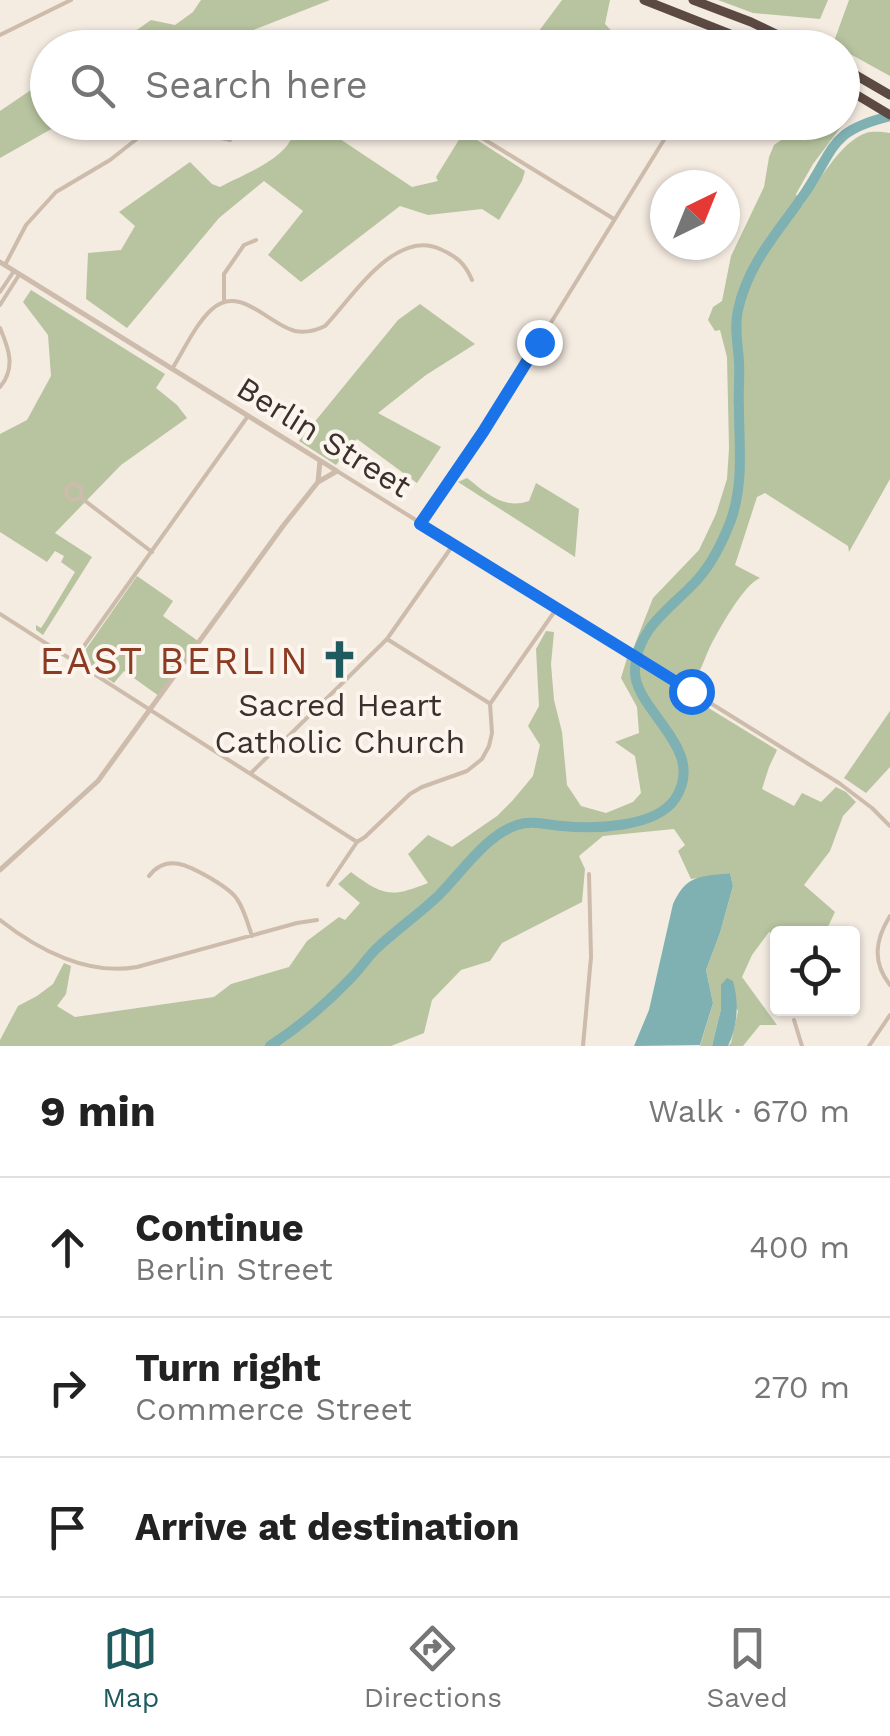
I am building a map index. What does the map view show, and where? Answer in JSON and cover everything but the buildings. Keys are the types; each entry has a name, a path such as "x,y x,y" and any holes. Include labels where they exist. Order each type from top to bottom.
{"highway":[{"path":"644,0 720,30"},
{"path":"693,0 767,30"},
{"path":"860,78 890,96"},
{"path":"860,97 890,114"}],"street":[{"path":"0,36 71,0"},
{"path":"2,263 32,216 56,192 135,140"},
{"path":"485,140 614,219"},
{"path":"420,524 483,432 664,140"},
{"path":"224,302 224,274 244,245 256,240"},
{"path":"172,369 214,306 224,302 248,304 291,330 318,330 380,266 407,246 430,244 458,258 472,280"},
{"name":"Berlin Street","path":"2,263 850,791 890,826"},
{"path":"0,292 17,272"},
{"path":"0,304 17,272"},
{"path":"0,328 10,365 0,388"},
{"path":"73,660 248,416"},
{"path":"318,482 320,460"},
{"path":"0,870 98,780 283,526 318,482 337,471"},
{"path":"80,497 152,552"},
{"path":"251,772 387,639 452,545"},
{"path":"328,885 357,842 410,794 478,763 490,740 490,704 557,608"},
{"path":"0,614 357,842"},
{"path":"387,639 490,704"},
{"path":"149,876 162,864 179,863 194,868 237,899 252,936"},
{"path":"582,1046 591,957 590,874"},
{"path":"890,916 879,936 876,952 879,969 890,986"},
{"path":"0,920 34,944 90,967 112,970 138,967 317,920"},
{"path":"869,1046 890,1015"},
{"path":"794,1020 802,1046"}],"green space":[{"path":"201,0 330,0 253,30 137,30 151,20 175,25 193,12"},
{"path":"562,0 610,0 605,24 611,30 540,30"},
{"path":"718,0 828,0 820,19 753,13"},
{"path":"849,0 890,0 890,76 860,59 860,30 838,30"},
{"path":"30,91 32,140 0,158 0,111"},
{"path":"869,132 890,133 890,479 849,552 848,546 765,493 757,497 735,565 760,578 731,609 690,683 633,649 653,598 699,550 727,479 727,357 720,330 715,331 708,320 713,307 722,301 730,260 740,260 740,237 764,187 769,157 781,140 831,140 796,194 802,206 847,145"},
{"path":"291,140 342,140 412,187 438,181 436,177 459,140 477,140 525,171 499,220 482,209 428,215 400,206 301,282 268,255 303,211 264,181 219,218 127,328 86,299 88,253 121,250 135,226 119,212 190,162 220,187 264,165"},
{"path":"31,290 165,374 156,388 187,418 121,465 55,533 92,557 43,635 36,625 41,628 75,572 61,562 64,556 55,551 47,562 0,532 0,434 27,420 51,376 48,335 23,302"},
{"path":"420,304 475,344 426,375 378,413 441,447 417,483 357,439 336,465 299,441 398,320"},
{"path":"467,478 496,498 511,503 529,501 536,483 579,509 575,557 458,482"},
{"path":"137,576 173,601 163,616 198,641 159,696 124,671 114,683 79,659"},
{"path":"546,631 554,632 554,700 562,732 567,785 581,806 606,813 633,802 641,793 635,756 615,742 639,733 637,707 621,678 627,658 777,750 762,789 794,806 802,793 821,802 836,787 856,802 843,816 830,851 804,885 835,912 828,926 770,926 770,933 752,955 742,977 777,1025 760,1025 743,1046 728,1046 738,1011 721,986 721,1009 712,1046 700,1046 713,1003 706,970 733,886 730,873 691,879 678,851 685,845 674,829 603,836 579,856 585,869 582,902 502,943 490,961 461,970 432,1000 424,1033 391,1046 0,1046 18,1006 53,984 64,963 71,966 66,994 57,1006 75,1017 214,997 231,984 289,967 307,941 339,917 345,920 360,903 338,884 351,872 388,892 428,883 408,854 428,835 452,847 497,816 533,776 540,745 528,726 539,706 536,649"},
{"path":"890,711 890,767 866,793 844,778"}],"water":[{"path":"730,873 733,886 706,970 713,1003 700,1045 634,1046 649,1010 678,894 696,879"},
{"path":"727,978 733,981 736,997 734,1030 728,1046 712,1046 721,1009 721,985"}],"waterway":[{"path":"860,126 890,116"},
{"path":"270,1046 332,996 376,949 439,895 484,846 505,830 528,823 575,827 623,824 653,816 675,799 683,780 683,763 637,684 637,654 649,629 698,579 725,536 738,492 740,464 738,310 749,277 766,248 839,140"}],"place":[{"name":"Sacred Heart Catholic Church","path":"340,660"}],"district":[{"name":"EAST BERLIN","path":"175,661"}],"route":[{"path":"539,342 420,524 691,691"}]}
